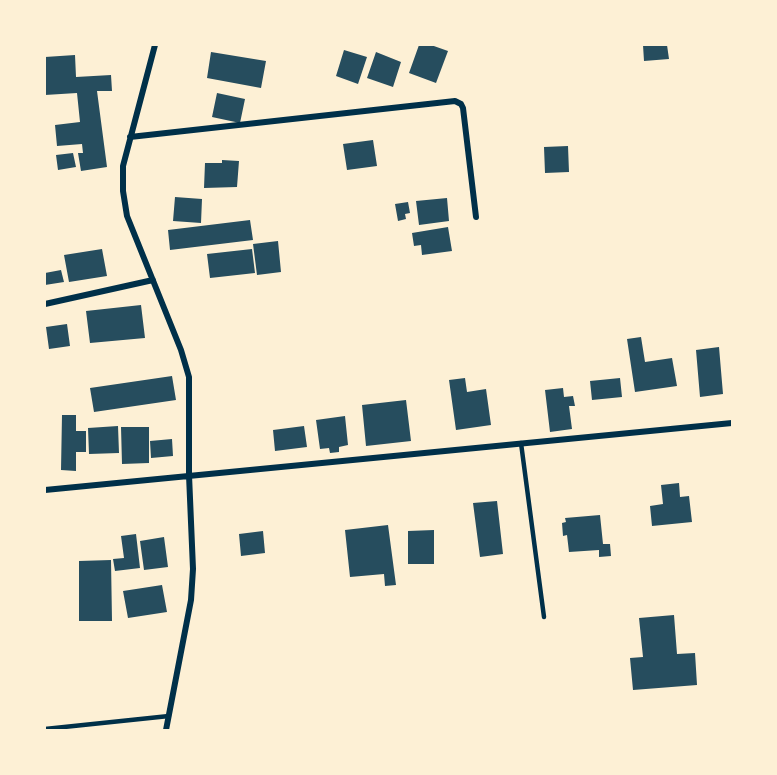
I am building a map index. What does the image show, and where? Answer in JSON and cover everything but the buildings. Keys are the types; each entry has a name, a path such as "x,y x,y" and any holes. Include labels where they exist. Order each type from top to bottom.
{"street":[{"path":"155,45 123,166 127,216 186,364 189,377 189,475 193,569 191,600 166,730"},
{"path":"130,137 455,101 463,108 476,217"},
{"path":"45,304 153,280"},
{"path":"45,490 732,423"}],"lane":[{"path":"521,443 544,617"},
{"path":"45,729 169,716"}]}
